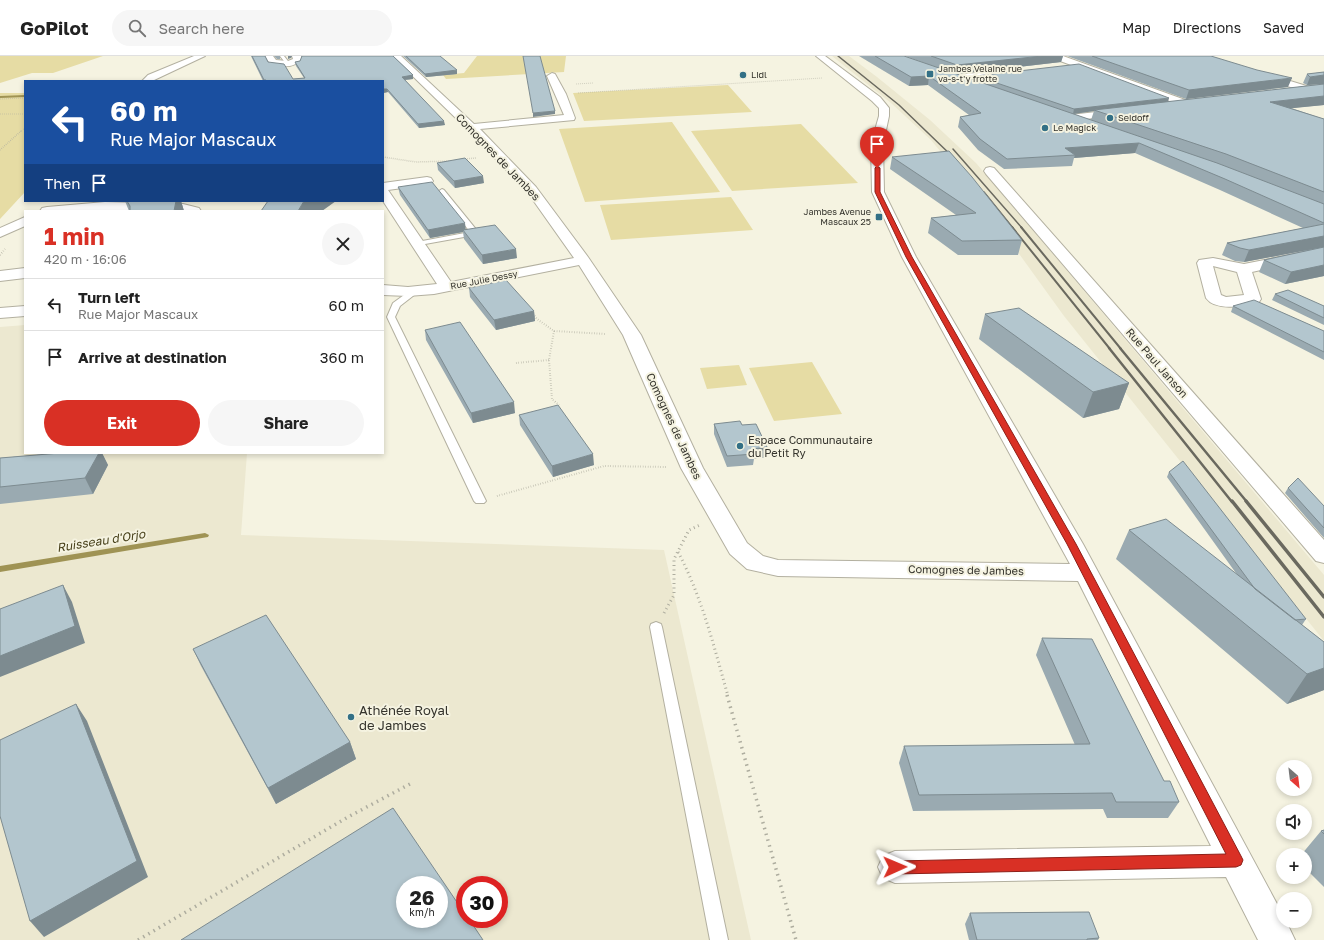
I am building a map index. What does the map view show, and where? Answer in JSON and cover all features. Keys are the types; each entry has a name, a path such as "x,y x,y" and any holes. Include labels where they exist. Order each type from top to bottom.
{"street":[{"path":"148,80 151,77 201,56"},
{"path":"269,56 273,62 289,64 296,61 298,58 296,56"},
{"name":"Comognes de Jambes","path":"396,56 471,127 532,190 583,260 632,335 692,468 738,548 755,563 778,568 1086,573"},
{"path":"820,56 876,99 884,108 884,116 877,144 878,192 906,251 1072,544 1278,940"},
{"path":"1056,56 1191,103 1164,106"},
{"path":"289,64 295,75"},
{"path":"1057,68 1080,65"},
{"path":"956,78 1018,72"},
{"path":"1252,73 1314,89 1287,92"},
{"path":"471,127 570,118 562,94 552,76"},
{"path":"1070,118 1132,110"},
{"name":"Rue Paul Janson","path":"990,171 1324,555"},
{"path":"384,187 427,181"},
{"path":"384,194 447,287"},
{"path":"48,210 54,202"},
{"path":"59,210 105,206 183,208 190,210"},
{"path":"0,233 24,221"},
{"path":"0,240 19,238"},
{"path":"1244,269 1260,302 1224,302 1214,298 1204,263 1213,262 1244,269 1324,252"},
{"name":"Rue Julie Dessy","path":"384,290 414,292 447,287 583,260"},
{"path":"0,276 24,273"},
{"path":"0,313 24,311"},
{"path":"895,867 1236,860"}],"lane":[{"path":"282,56 289,64"},
{"path":"417,244 475,233 442,191"},
{"path":"414,292 396,305 391,317 480,501"},
{"path":"656,627 719,940"}],"path":[{"path":"562,94 847,76"},
{"path":"0,99 24,98"},
{"path":"0,114 24,114"},
{"path":"0,150 24,129"},
{"path":"461,160 498,155"},
{"path":"384,158 424,163 454,160"},
{"path":"532,313 537,319 554,331 632,335"},
{"path":"554,331 549,360 552,399 559,406"},
{"path":"516,363 549,360"},
{"path":"480,501 604,466 692,468"},
{"path":"656,627 674,595 674,559 689,530 720,516"},
{"path":"678,552 690,575 710,633 796,940"},
{"path":"138,940 341,821 410,784"}],"shaded area":[{"path":"0,56 103,56 53,73 32,73 0,83"},
{"path":"477,56 566,56 564,72 446,79 443,75 464,73"},
{"path":"832,56 849,56 930,120 976,163 1324,575 1324,641 1064,316 978,197 931,140 891,103"},
{"path":"728,85 752,112 584,121 573,93"},
{"path":"0,93 24,93 24,193 0,219"},
{"path":"672,122 720,192 585,202 559,129"},
{"path":"801,124 858,183 732,191 691,131"},
{"path":"731,197 753,230 611,240 600,205"},
{"name":"Athénée Royal de Jambes","path":"24,325 24,454 247,454 241,535 664,550 751,940 0,940 0,327"},
{"path":"812,362 842,414 774,421 749,368"},
{"path":"739,365 747,385 707,389 700,368"}],"building":[{"path":"252,56 265,56 268,62 284,64 293,79 305,78 295,62 300,61 302,56 393,56 413,75 402,77 444,121 418,124 387,89 384,89 384,80 264,80"},
{"path":"406,56 440,56 457,70 425,74"},
{"path":"523,56 540,56 555,111 533,113"},
{"path":"875,56 904,56 1217,163 1324,204 1324,223 1139,143 1065,148 1075,155 1007,159 980,139 960,117 981,113 929,76 911,77"},
{"path":"931,56 1042,56 957,65"},
{"path":"1092,56 1211,56 1257,70 1292,78 1189,90"},
{"path":"1079,64 1169,98 1074,109 976,76"},
{"path":"1324,72 1324,75 1310,77 1307,74"},
{"path":"1324,84 1324,96 1270,102 1324,119 1324,192 1226,154 1094,110"},
{"path":"949,151 972,177 1022,240 962,241 931,218 976,213 892,157"},
{"path":"465,158 483,176 454,181 437,163"},
{"path":"432,182 465,223 428,230 398,187"},
{"path":"128,202 176,202 174,210 130,210"},
{"path":"267,202 303,202 299,210 262,210"},
{"path":"1324,224 1324,236 1249,250 1227,243"},
{"path":"495,225 516,249 482,255 463,230"},
{"path":"1324,247 1324,265 1291,272 1264,260"},
{"path":"506,280 534,311 494,320 469,288"},
{"path":"1288,290 1324,306 1324,318 1275,294"},
{"path":"1254,300 1324,331 1324,352 1233,306"},
{"path":"1019,308 1129,383 1093,392 985,314"},
{"path":"460,322 514,402 471,413 425,330"},
{"path":"558,405 593,454 552,466 519,415"},
{"path":"740,421 742,425 756,424 767,447 752,449 754,454 727,456 714,424"},
{"path":"48,454 98,454 85,478 0,487 0,458"},
{"path":"1183,461 1306,619 1295,620 1255,589 1169,472"},
{"path":"1298,478 1324,506 1324,528 1288,488"},
{"path":"1166,519 1324,642 1324,668 1307,674 1129,530"},
{"path":"63,585 75,626 0,656 0,609"},
{"path":"266,615 350,742 268,788 193,649"},
{"path":"1042,638 1092,639 1164,781 1170,781 1179,802 1116,802 1112,793 919,795 904,746 1090,744"},
{"path":"76,704 137,861 30,921 0,816 0,740"},
{"path":"393,808 439,876 396,876 396,928 448,928 448,889 456,901 456,928 475,928 483,940 181,940"},
{"path":"1089,912 1099,938 1087,940 977,940 970,913"}],"waterway":[{"name":"Ruisseau d'Orjo","path":"0,97 24,96"},
{"name":"Ruisseau d'Orjo","path":"0,569 205,535"}],"railway":[{"path":"838,56 899,105 955,159"},
{"path":"953,149 1022,228"},
{"path":"984,192 1013,228"},
{"path":"1012,227 1110,349"},
{"path":"1021,227 1121,349"},
{"path":"1109,348 1232,502"},
{"path":"1120,348 1247,502"},
{"path":"1232,501 1324,617"},
{"path":"1246,501 1324,597"}],"place":[{"name":"Jambes Velaine rue va-s-t'y frotte","path":"930,74"},
{"name":"Lidl","path":"743,75"},
{"name":"Seidoff","path":"1110,118"},
{"name":"Le Magick","path":"1045,128"},
{"name":"Jambes Avenue Mascaux 25","path":"879,217"},
{"name":"Espace Communautaire du Petit Ry","path":"740,446"},
{"name":"Athénée Royal de Jambes","path":"351,717"}],"route":[{"path":"877,168 878,192 909,257 1072,544 1236,860 895,867"}]}
